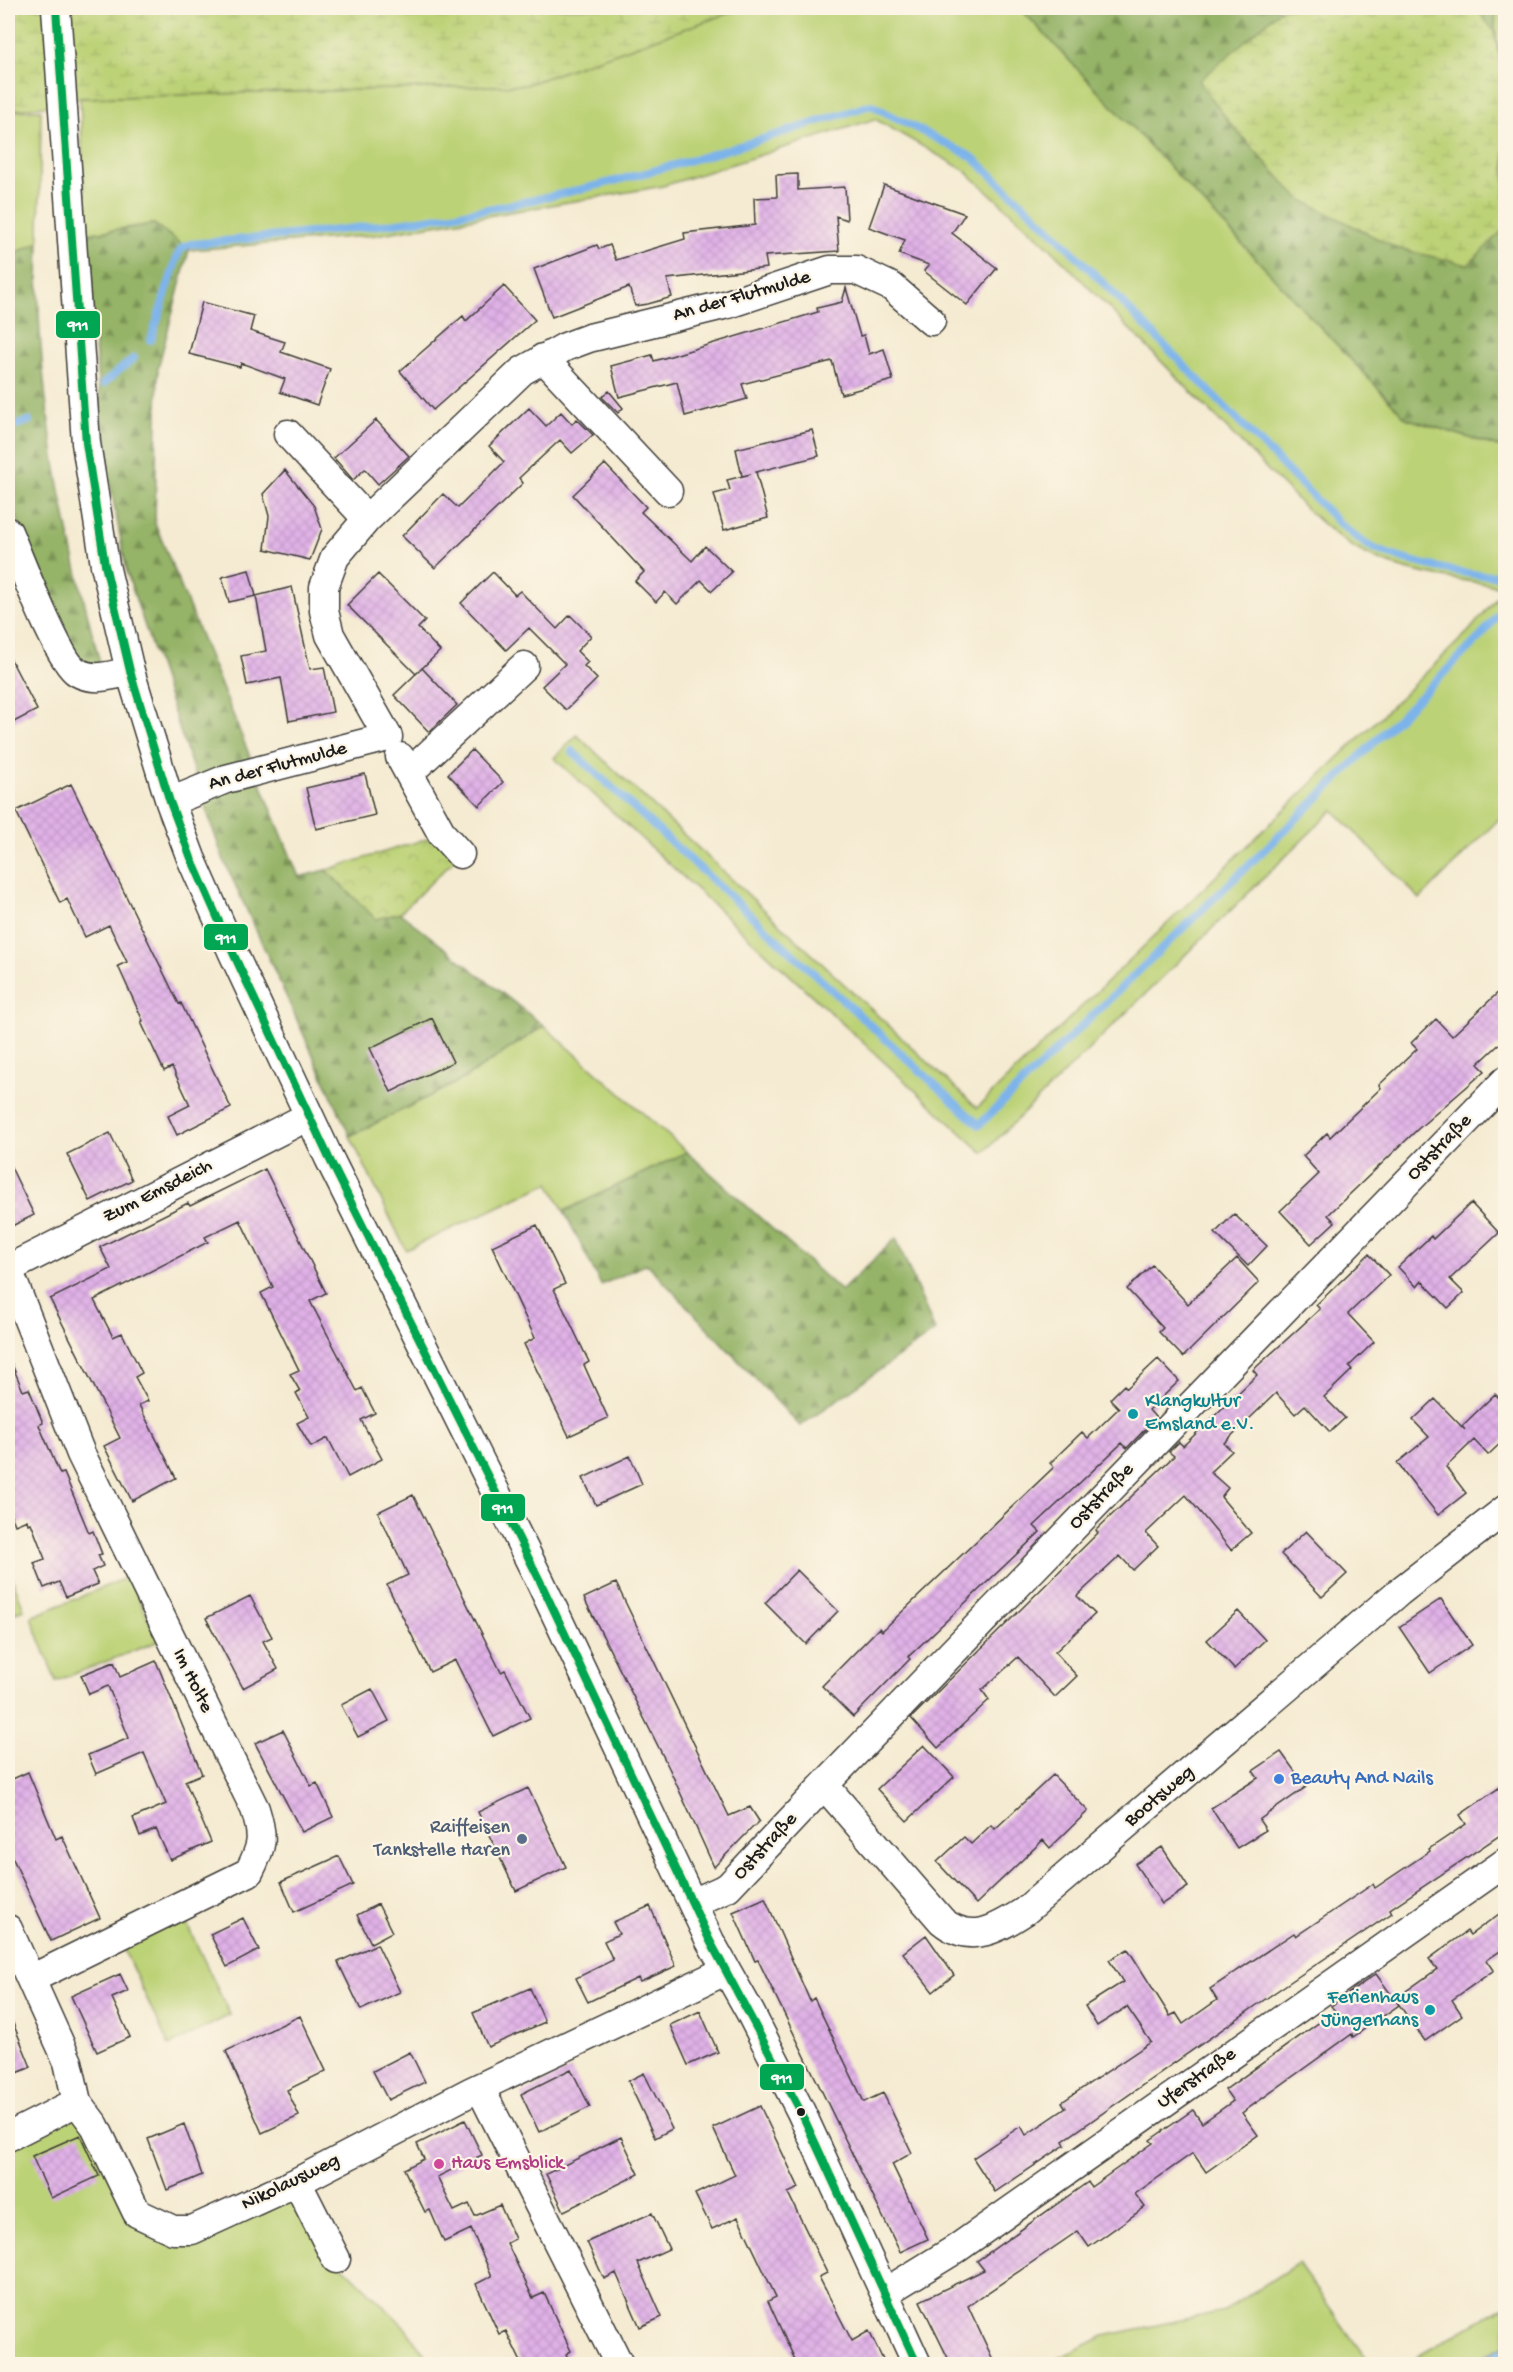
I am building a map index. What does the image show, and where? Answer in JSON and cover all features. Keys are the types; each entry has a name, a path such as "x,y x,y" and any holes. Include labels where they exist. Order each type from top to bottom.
{"street":[{"path":"56,8 62,128 86,443 105,565 130,671 170,802 210,900 309,1116 531,1562 725,1971 750,2012 801,2112 886,2292 917,2364"},
{"name":"An der Flutmulde","path":"460,854 442,834 410,772 330,635 324,611 324,587 336,557 367,519 506,384 543,358 589,338 728,304 830,270 856,270 892,287 931,321"},
{"path":"543,358 668,491"},
{"path":"288,434 367,519"},
{"path":"8,532 58,645 74,671 104,678 130,671"},
{"path":"410,772 524,666"},
{"name":"An der Flutmulde","path":"170,802 236,777 388,737"},
{"name":"Oststraße","path":"693,1903 728,1887 1506,1080"},
{"name":"Zum Emsdeich","path":"8,1269 309,1116"},
{"name":"Im Holte","path":"8,1269 81,1454 255,1809 262,1832 261,1848 249,1872 31,1979"},
{"name":"Bootsweg","path":"824,1785 942,1921 954,1931 973,1935 1004,1925 1025,1911 1400,1592 1506,1509"},
{"name":"Uferstraße","path":"886,2292 956,2248 1506,1862"},
{"name":"Nikolausweg","path":"8,1929 68,2062 77,2102 95,2126 137,2212 173,2230 192,2230 297,2182 480,2088 725,1971"},
{"path":"480,2088 619,2364"},
{"path":"8,2137 77,2102"},
{"path":"297,2182 336,2259"}],"green space":[{"path":"8,8 743,8 525,85 80,98 8,111"},
{"path":"743,8 1020,8 1406,418 1505,449 1505,813 1420,899 1333,810 983,1153 554,758 577,735 977,1108 1469,631 1494,601 1502,587 1398,567 1358,550 1342,539 1306,509 1049,247 964,170 875,119 663,186 375,235 189,250 154,224 86,234 80,98 525,85"},
{"path":"1020,8 1496,8 1496,38 1506,66 1505,449 1406,418"},
{"path":"1283,8 1476,8 1494,31 1498,52 1505,66 1505,228 1468,265 1396,248 1298,198 1229,122 1199,81"},
{"path":"1496,8 1505,8 1505,66 1496,38"},
{"path":"41,110 39,242 8,257 8,111"},
{"path":"154,224 189,250 158,368 155,523 299,877 326,870 376,919 400,913 544,1026 460,1081 350,1136 222,856 127,573 103,445 86,234"},
{"path":"39,242 41,352 55,462 77,571 104,678 84,676 8,497 8,257"},
{"path":"442,834 460,854 400,913 376,919 326,870"},
{"path":"544,1026 687,1152 564,1211 549,1183 406,1250 350,1136 460,1081"},
{"path":"687,1152 841,1291 896,1238 935,1331 800,1426 647,1264 601,1285 564,1211"},
{"path":"8,1568 24,1609 8,1616"},
{"path":"128,1577 159,1641 56,1681 31,1617"},
{"path":"183,1916 230,2015 169,2046 122,1946"},
{"path":"77,2102 137,2212 173,2230 297,2182 336,2259 403,2325 432,2364 8,2364 8,2137"},
{"path":"1298,2263 1370,2364 1052,2364 1055,2360 1104,2336 1224,2311"},
{"path":"1505,2306 1505,2345 1471,2364 1404,2364"}],"water":[{"path":"1505,2345 1505,2364 1471,2364"}],"building":[{"path":"798,174 798,190 845,187 847,220 836,216 839,251 765,256 767,268 667,279 672,297 648,304 635,306 629,287 552,317 534,269 597,245 599,249 610,245 616,260 685,239 684,233 755,225 754,198 777,197 776,175"},
{"path":"884,185 965,214 952,233 997,268 967,305 924,271 929,265 899,254 905,240 869,227"},
{"path":"504,286 535,320 433,410 400,371 463,316 466,321"},
{"path":"846,288 860,336 864,335 869,354 884,349 893,380 841,394 832,361 742,384 747,399 685,416 677,382 619,397 611,366 652,355 654,361 818,312 817,308 842,302"},
{"path":"202,302 254,316 250,331 285,342 281,352 330,369 317,405 280,392 285,379 241,363 240,367 189,354"},
{"path":"609,391 623,408 618,413 602,397"},
{"path":"529,408 546,426 561,412 572,424 577,419 593,435 572,453 560,440 519,478 523,483 435,568 402,536 443,494 458,508 504,462 489,446"},
{"path":"376,420 409,456 378,484 365,469 353,480 334,458"},
{"path":"812,430 819,456 756,472 768,518 724,530 714,494 730,490 727,480 751,474 742,476 736,449"},
{"path":"605,464 646,507 641,512 692,561 705,546 732,572 712,591 701,580 677,604 665,592 656,602 635,581 644,572 573,495"},
{"path":"285,470 314,506 322,529 310,560 265,549 269,516 263,494"},
{"path":"249,570 256,596 229,602 222,577"},
{"path":"493,572 515,595 520,591 557,629 570,615 591,636 577,651 588,662 584,666 597,679 566,710 542,686 565,664 529,628 506,650 461,603"},
{"path":"378,574 425,621 418,628 440,651 416,674 347,605"},
{"path":"292,587 310,669 324,667 333,712 289,721 281,678 247,685 241,656 266,651 256,596"},
{"path":"8,654 37,710 8,725"},
{"path":"422,668 457,705 429,732 394,695"},
{"path":"472,750 503,782 479,806 448,774"},
{"path":"365,774 375,815 316,829 306,788"},
{"path":"71,784 231,1108 177,1135 168,1116 190,1105 172,1067 164,1071 141,1022 143,1021 118,966 127,962 109,925 85,937 67,899 60,903 16,811"},
{"path":"1506,985 1506,1038 1478,1064 1485,1071 1419,1128 1328,1215 1335,1222 1311,1244 1280,1211 1319,1174 1303,1156 1327,1133 1330,1137 1381,1088 1379,1085 1417,1049 1411,1043 1436,1019 1452,1036"},
{"path":"432,1018 453,1062 391,1092 370,1048"},
{"path":"110,1133 132,1180 90,1201 67,1154"},
{"path":"8,1161 34,1215 8,1228"},
{"path":"265,1169 326,1293 310,1301 357,1391 362,1388 375,1413 361,1420 382,1459 348,1477 328,1438 311,1447 297,1423 309,1417 296,1393 300,1391 290,1374 299,1370 261,1293 273,1287 240,1220 205,1237 208,1242 94,1300 113,1337 122,1333 142,1373 135,1377 148,1401 139,1405 176,1478 132,1501 104,1446 120,1438 50,1299 111,1269 100,1247 188,1203 190,1206"},
{"path":"1471,1203 1499,1233 1450,1279 1464,1293 1448,1308 1422,1281 1417,1287 1398,1267 1431,1236 1433,1239"},
{"path":"1234,1214 1267,1246 1248,1266 1215,1233"},
{"path":"537,1225 565,1284 554,1289 589,1362 584,1365 608,1418 569,1436 524,1344 535,1338 492,1246"},
{"path":"1369,1254 1389,1275 1348,1314 1374,1342 1349,1366 1352,1370 1324,1397 1345,1418 1330,1432 1305,1405 1295,1414 1276,1393 1224,1443 1232,1451 1210,1472 1228,1488 1221,1497 1251,1533 1231,1550 1186,1495 1146,1533 1158,1546 1133,1570 1120,1556 1077,1596 1095,1614 1055,1652 1077,1676 1055,1697 1018,1657 982,1690 989,1700 938,1748 911,1718 1098,1533 1096,1530 1174,1456 1169,1452 1179,1442 1183,1446 1257,1375 1253,1370 1320,1309 1316,1305"},
{"path":"1237,1258 1259,1282 1183,1357 1159,1332 1163,1328 1127,1289 1152,1265 1188,1304"},
{"path":"8,1355 23,1391 29,1389 43,1423 39,1425 60,1474 64,1473 89,1533 93,1531 102,1554 98,1555 103,1566 92,1571 98,1584 66,1597 59,1582 44,1588 34,1563 45,1559 31,1523 28,1524 27,1520 15,1525 8,1506"},
{"path":"1158,1359 1179,1381 1149,1410 1156,1418 1127,1448 1122,1443 1034,1526 1040,1532 908,1657 910,1659 853,1717 822,1686 879,1628 882,1631 1054,1467 1050,1463 1082,1432 1088,1438 1119,1408 1110,1399 1124,1385 1127,1388"},
{"path":"1495,1394 1506,1405 1506,1438 1488,1455 1474,1440 1446,1467 1466,1493 1438,1515 1397,1463 1429,1437 1413,1420 1435,1399 1465,1430 1462,1426"},
{"path":"630,1456 642,1484 596,1505 583,1478"},
{"path":"413,1495 501,1672 505,1670 530,1718 493,1736 455,1660 430,1672 387,1585 408,1575 378,1512"},
{"path":"1306,1531 1347,1574 1322,1597 1281,1554"},
{"path":"797,1570 838,1611 806,1644 765,1603"},
{"path":"616,1583 729,1816 750,1807 759,1821 714,1867 670,1770 584,1598"},
{"path":"250,1596 272,1637 263,1641 278,1669 243,1688 206,1618"},
{"path":"1441,1599 1472,1645 1430,1673 1399,1627"},
{"path":"1238,1611 1265,1640 1234,1669 1207,1640"},
{"path":"156,1661 202,1774 185,1781 211,1842 170,1860 156,1829 140,1836 133,1818 166,1804 144,1753 96,1774 88,1755 129,1738 108,1686 89,1694 81,1675 114,1662 120,1677"},
{"path":"372,1689 389,1721 358,1737 341,1705"},
{"path":"283,1730 311,1786 317,1783 333,1817 302,1832 255,1743"},
{"path":"924,1745 954,1777 907,1821 877,1789"},
{"path":"1281,1752 1306,1787 1259,1820 1266,1830 1237,1848 1211,1808 1258,1778 1253,1771"},
{"path":"28,1772 56,1839 62,1836 100,1918 51,1941 8,1848 8,1781"},
{"path":"1053,1775 1088,1811 1050,1848 1043,1840 976,1904 937,1862 964,1837 971,1844 991,1825 995,1829"},
{"path":"1506,1783 1506,1831 1390,1909 1392,1913 1063,2141 1065,2145 995,2192 973,2158 1021,2126 1026,2135 1066,2108 1062,2102 1151,2042 1127,2007 1097,2026 1085,2006 1123,1982 1109,1960 1128,1949 1170,2016 1176,2013 1183,2024 1217,2000 1210,1989 1294,1933 1296,1936 1373,1884 1375,1888 1430,1851 1429,1849 1466,1824 1460,1815"},
{"name":"Raiffeisen Tankstelle Haren","path":"528,1788 566,1867 516,1891 478,1812"},
{"path":"1162,1847 1188,1887 1162,1904 1135,1864"},
{"path":"339,1856 353,1885 294,1912 281,1882"},
{"path":"765,1898 810,2001 814,1998 864,2102 883,2093 912,2153 892,2164 928,2239 900,2252 758,1960 755,1961 733,1912"},
{"path":"378,1904 392,1932 371,1943 357,1915"},
{"path":"650,1906 676,1966 640,1982 638,1978 588,2002 576,1978 613,1960 604,1941 619,1934 613,1922"},
{"path":"1506,1909 1506,1947 1487,1960 1494,1970 1452,2000 1462,2015 1425,2041 1395,1999 1437,1969 1429,1959 1467,1931 1470,1935"},
{"path":"243,1918 259,1950 227,1967 210,1934"},
{"path":"926,1935 954,1975 933,1992 903,1953"},
{"path":"377,1944 400,1992 361,2010 338,1962"},
{"path":"120,1974 128,1991 112,1998 130,2037 97,2052 71,1996"},
{"path":"1376,1974 1399,2005 1353,2037 1352,2034 1242,2113 1258,2135 1206,2172 1193,2153 1135,2194 1145,2207 1089,2247 1078,2231 968,2306 995,2364 951,2364 920,2301 984,2270 977,2261 1088,2182 1091,2187 1153,2143 1150,2140 1193,2110 1202,2123 1233,2101 1225,2090 1335,2011 1331,2006"},
{"path":"530,1988 545,2022 488,2047 473,2013"},
{"path":"8,2011 31,2067 8,2077"},
{"path":"700,2011 718,2052 688,2065 670,2025"},
{"path":"300,2016 326,2071 287,2090 299,2116 262,2133 226,2051"},
{"path":"410,2052 425,2082 388,2100 373,2071"},
{"path":"571,2069 590,2107 539,2132 521,2094"},
{"path":"644,2073 672,2129 655,2138 628,2081"},
{"path":"760,2106 799,2188 788,2193 827,2273 819,2277 852,2341 869,2331 885,2364 797,2364 768,2301 776,2297 738,2217 712,2229 695,2194 735,2175 713,2128"},
{"path":"465,2120 482,2155 437,2177 454,2211 469,2204 475,2216 500,2205 515,2239 507,2243 533,2298 544,2293 571,2351 566,2354 571,2364 522,2364 506,2331 499,2334 476,2284 492,2276 471,2229 444,2242 430,2210 425,2212 404,2169 424,2159 417,2144"},
{"path":"184,2124 202,2175 167,2190 148,2139"},
{"path":"80,2135 99,2176 51,2198 32,2156"},
{"path":"621,2137 639,2174 564,2211 546,2174"},
{"path":"652,2213 669,2249 638,2263 662,2317 640,2327 616,2273 604,2279 587,2242"}],"waterway":[{"path":"151,340 178,254 183,247 191,244 405,222 533,200 661,169 871,105 972,157 1055,234 1338,522 1358,539 1383,552 1438,568 1477,574 1506,574"},
{"path":"103,384 134,358"},
{"path":"8,428 29,421"},
{"path":"572,751 979,1125 1319,797 1481,636 1506,605"}],"transit line":[{"name":"911","path":"56,8 86,443 105,565 130,671 170,802 191,858 233,953 329,1158 540,1581 710,1941 801,2112 917,2364"}],"place":[{"name":"Klangkultur Emsland e.V.","path":"1133,1414"},
{"name":"Beauty And Nails","path":"1279,1779"},
{"name":"Raiffeisen Tankstelle Haren","path":"522,1839"},
{"name":"Ferienhaus Jüngerhans","path":"1430,2010"},
{"name":"Haus Emsblick","path":"439,2164"}]}
